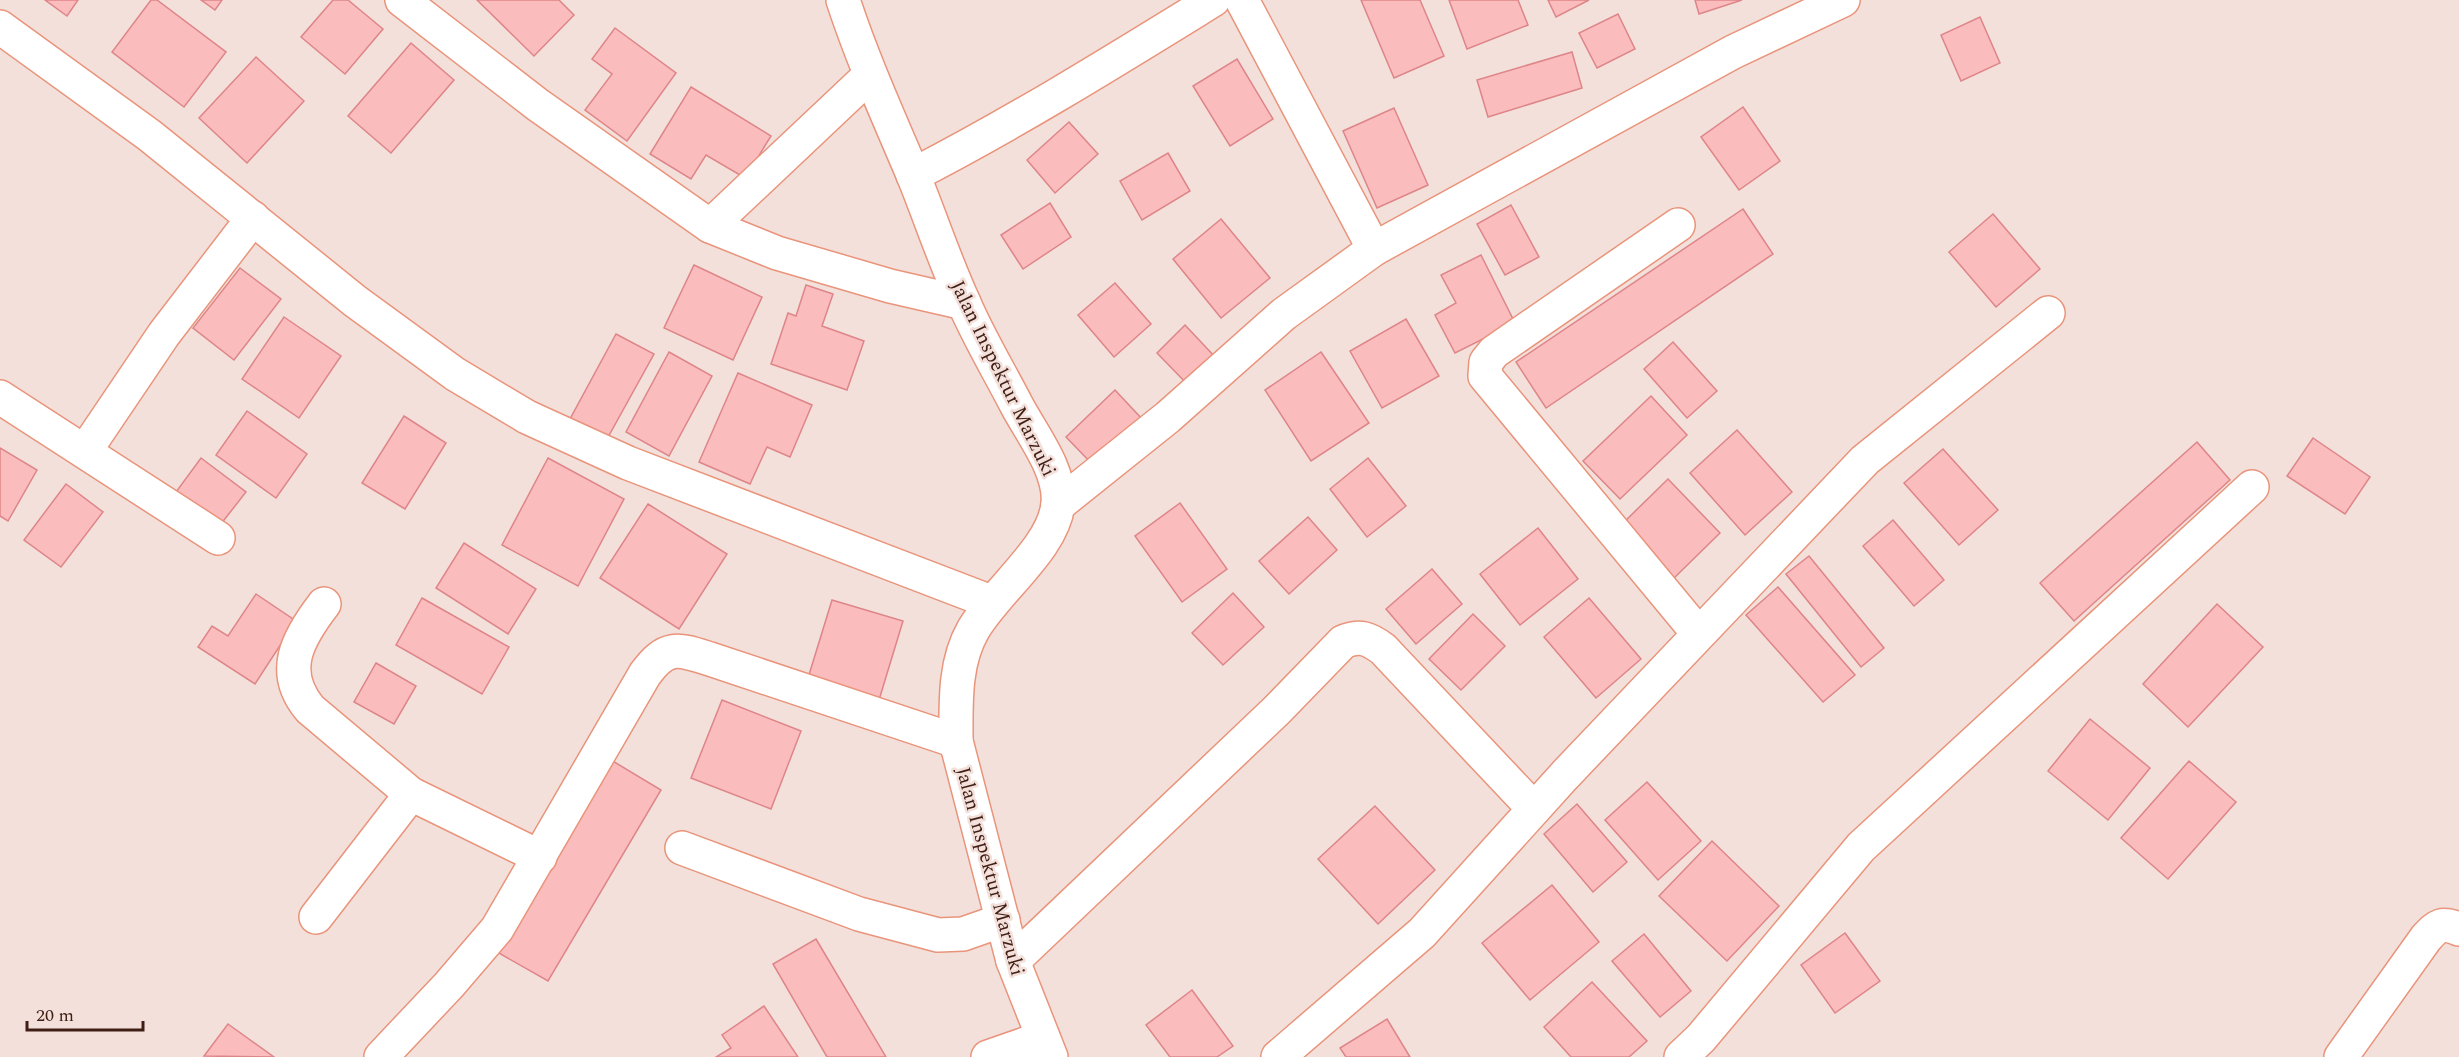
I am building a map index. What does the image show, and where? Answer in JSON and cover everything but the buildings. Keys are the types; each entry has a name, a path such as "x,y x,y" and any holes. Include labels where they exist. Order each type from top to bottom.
{"street":[{"path":"402,0 538,105 710,226 777,253 890,286 964,303"},
{"name":"Jalan Inspektur Marzuki","path":"843,0 869,76 913,175 964,303 1056,483 1058,505 1056,516 1038,548 991,602 972,632 963,656 957,684 956,741 1013,961 1047,1047"},
{"path":"913,175 1051,100 1213,0"},
{"path":"1242,0 1374,249"},
{"path":"1058,505 1168,417 1284,314 1374,249 1733,52 1843,0"},
{"path":"0,27 149,135 356,301 455,374 527,417 627,463 991,602"},
{"path":"710,226 869,76"},
{"path":"85,452 164,334 253,218"},
{"path":"1678,225 1494,352 1486,362 1485,376 1698,633"},
{"path":"1278,1057 1422,933 1698,633 1865,460 2048,313"},
{"path":"0,397 218,538"},
{"path":"1701,1051 1861,847 2252,487"},
{"path":"324,604 310,621 292,667 293,683 298,694 310,709 411,794 540,857"},
{"path":"1013,961 1277,710 1343,642 1355,637 1368,638 1383,649 1534,809"},
{"path":"381,1057 449,985 497,929 645,674 653,663 668,651 683,651 710,659 956,741"},
{"path":"316,917 411,794"},
{"path":"682,848 859,914 938,935 963,934 1003,920"},
{"path":"2341,1057 2426,938 2438,925 2445,924 2459,929"},
{"path":"988,1057 1047,1047"}]}
